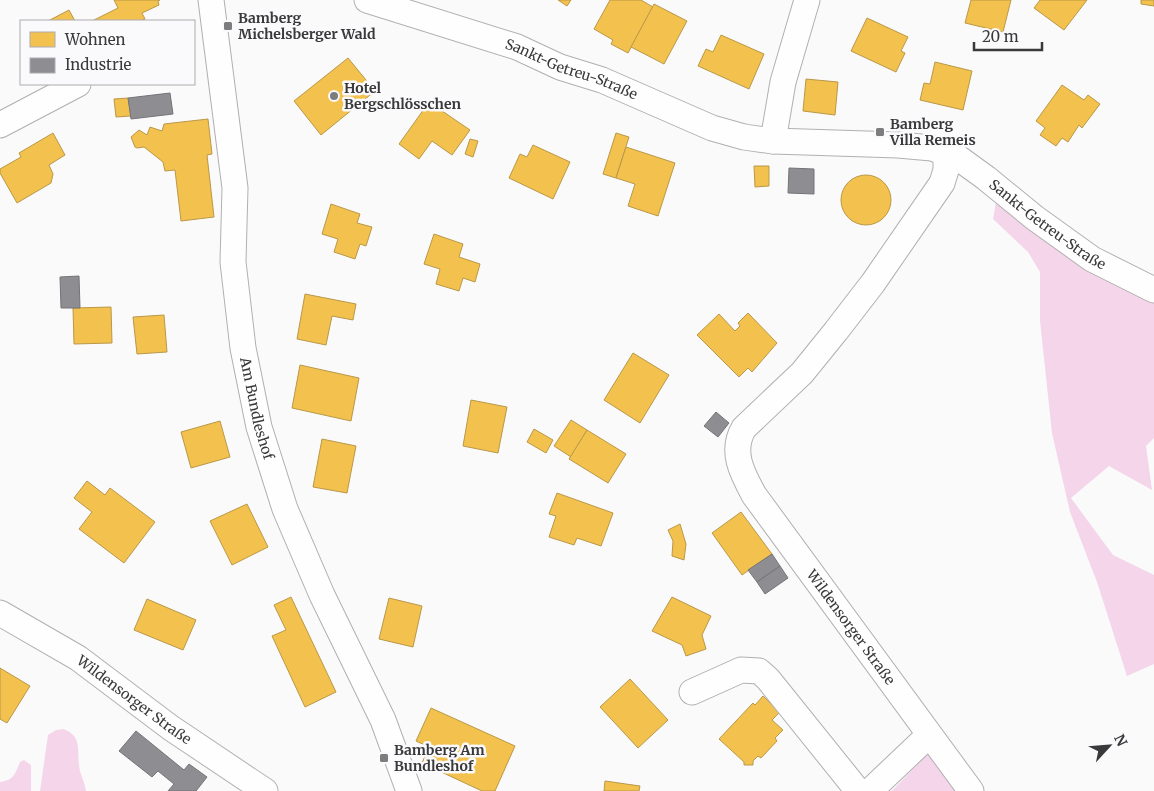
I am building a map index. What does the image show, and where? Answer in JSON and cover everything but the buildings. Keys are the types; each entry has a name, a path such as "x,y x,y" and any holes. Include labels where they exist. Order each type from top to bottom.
{"street":[{"name":"Sankt-Getreu-Straße","path":"367,0 517,47 560,67 602,80 712,128 744,137 774,141 898,145 932,148 946,152 957,157 986,178 1035,218 1092,259 1154,290"},
{"path":"774,141 783,82 807,0"},
{"name":"Am Bundleshof","path":"206,12 235,188 233,262 244,348 259,427 285,509 322,595 383,720 409,791"},
{"path":"0,125 76,85"},
{"name":"Wildensorger Straße","path":"946,152 946,170 942,182 873,283 802,373 744,428 739,436 737,449 740,466 754,495 971,791"},
{"name":"Wildensorger Straße","path":"0,613 78,658 172,728 265,791"},
{"path":"692,692 741,670 758,671 768,679 858,791"},
{"path":"870,791 929,735"}],"shaded area":[{"path":"996,202 1154,297 1154,438 1146,446 1152,490 1109,466 1071,498 1113,555 1154,575 1154,664 1127,676 1097,582 1070,512 1052,433 1040,321 1040,272 1028,252 993,219"},
{"path":"63,729 70,732 77,741 80,771 86,791 40,791 48,735 56,730"},
{"path":"930,751 961,791 892,791"},
{"path":"24,760 31,765 31,791 0,791 0,782 11,778 20,762"}],"place":[{"name":"Bamberg Michelsberger Wald","path":"228,26"},
{"name":"Hotel Bergschlösschen","path":"334,96"},
{"name":"Bamberg Villa Remeis","path":"880,132"},
{"name":"Bamberg Am Bundleshof","path":"384,758"}]}
